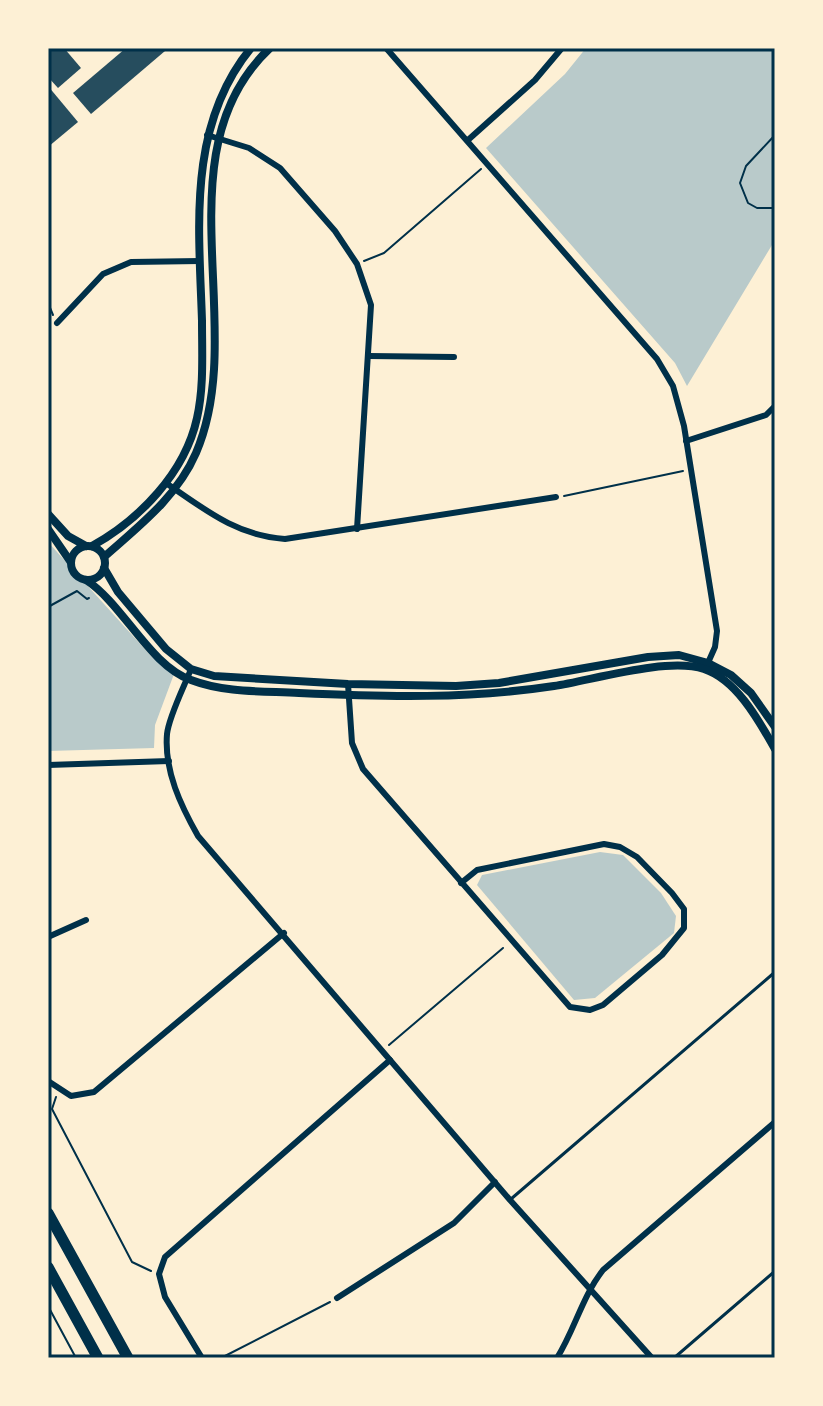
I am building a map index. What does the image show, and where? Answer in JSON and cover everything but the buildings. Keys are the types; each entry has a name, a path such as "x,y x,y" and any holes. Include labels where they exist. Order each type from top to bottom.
{"highway":[{"path":"48,1213 128,1358"},
{"path":"48,1267 98,1358"}],"street":[{"path":"70,562 75,551 126,523 166,483 186,450 197,420 203,357 200,179 207,135 219,99 232,73 251,48"},
{"path":"270,48 249,71 238,91 219,138 215,157 213,385 203,434 196,455 176,490 104,557 104,568 118,592 166,649 191,669 214,676 348,684 456,686 499,683 679,655 731,675 751,693 775,727"},
{"path":"386,48 657,359 673,386 692,469 717,631 715,647 706,666"},
{"path":"468,140 535,80 562,48"},
{"path":"207,135 258,153 280,168 335,231 357,264 371,305 357,529"},
{"path":"57,323 103,274 131,262 200,261"},
{"path":"369,356 454,357"},
{"path":"686,441 766,415 775,406"},
{"path":"166,483 227,524 263,538 311,537 556,497"},
{"path":"48,514 68,536 104,557"},
{"path":"48,529 70,562 73,572 99,590 149,648 187,679 217,688 348,695 461,696 496,694 655,668 706,666 753,710 775,749"},
{"path":"86,580 96,578 104,568"},
{"path":"191,669 167,733 169,761 179,803 198,836 510,1200 652,1358"},
{"path":"348,684 352,743 363,769 510,941 570,1007 590,1010 603,1005 662,955 684,928 684,909 637,857 620,847 604,844 477,870 461,883"},
{"path":"48,765 169,761"},
{"path":"48,937 86,920"},
{"path":"48,1081 71,1096 94,1092 284,933"},
{"path":"202,1358 165,1297 159,1274 165,1257 390,1060"},
{"path":"557,1358 569,1339 588,1289 603,1270 775,1122"},
{"path":"337,1298 454,1223 495,1182"}],"lane":[{"path":"510,1200 775,972"},
{"path":"674,1358 775,1271"}],"path":[{"path":"775,135 746,166 740,183 748,203 757,208 775,208"},
{"path":"357,264 384,253 488,163"},
{"path":"556,497 692,469"},
{"path":"48,607 77,591 87,599 99,590"},
{"path":"382,1051 510,941"},
{"path":"59,1089 52,1109 132,1262 159,1274"},
{"path":"221,1358 337,1298"},
{"path":"48,1306 76,1358"}],"shaded area":[{"path":"586,48 775,48 775,240 687,386 675,363 486,148 565,74"},
{"path":"48,542 151,656 174,674 155,725 154,748 48,751"},
{"path":"600,852 623,855 661,893 676,916 674,933 595,998 574,1000 477,885 482,875"}]}
